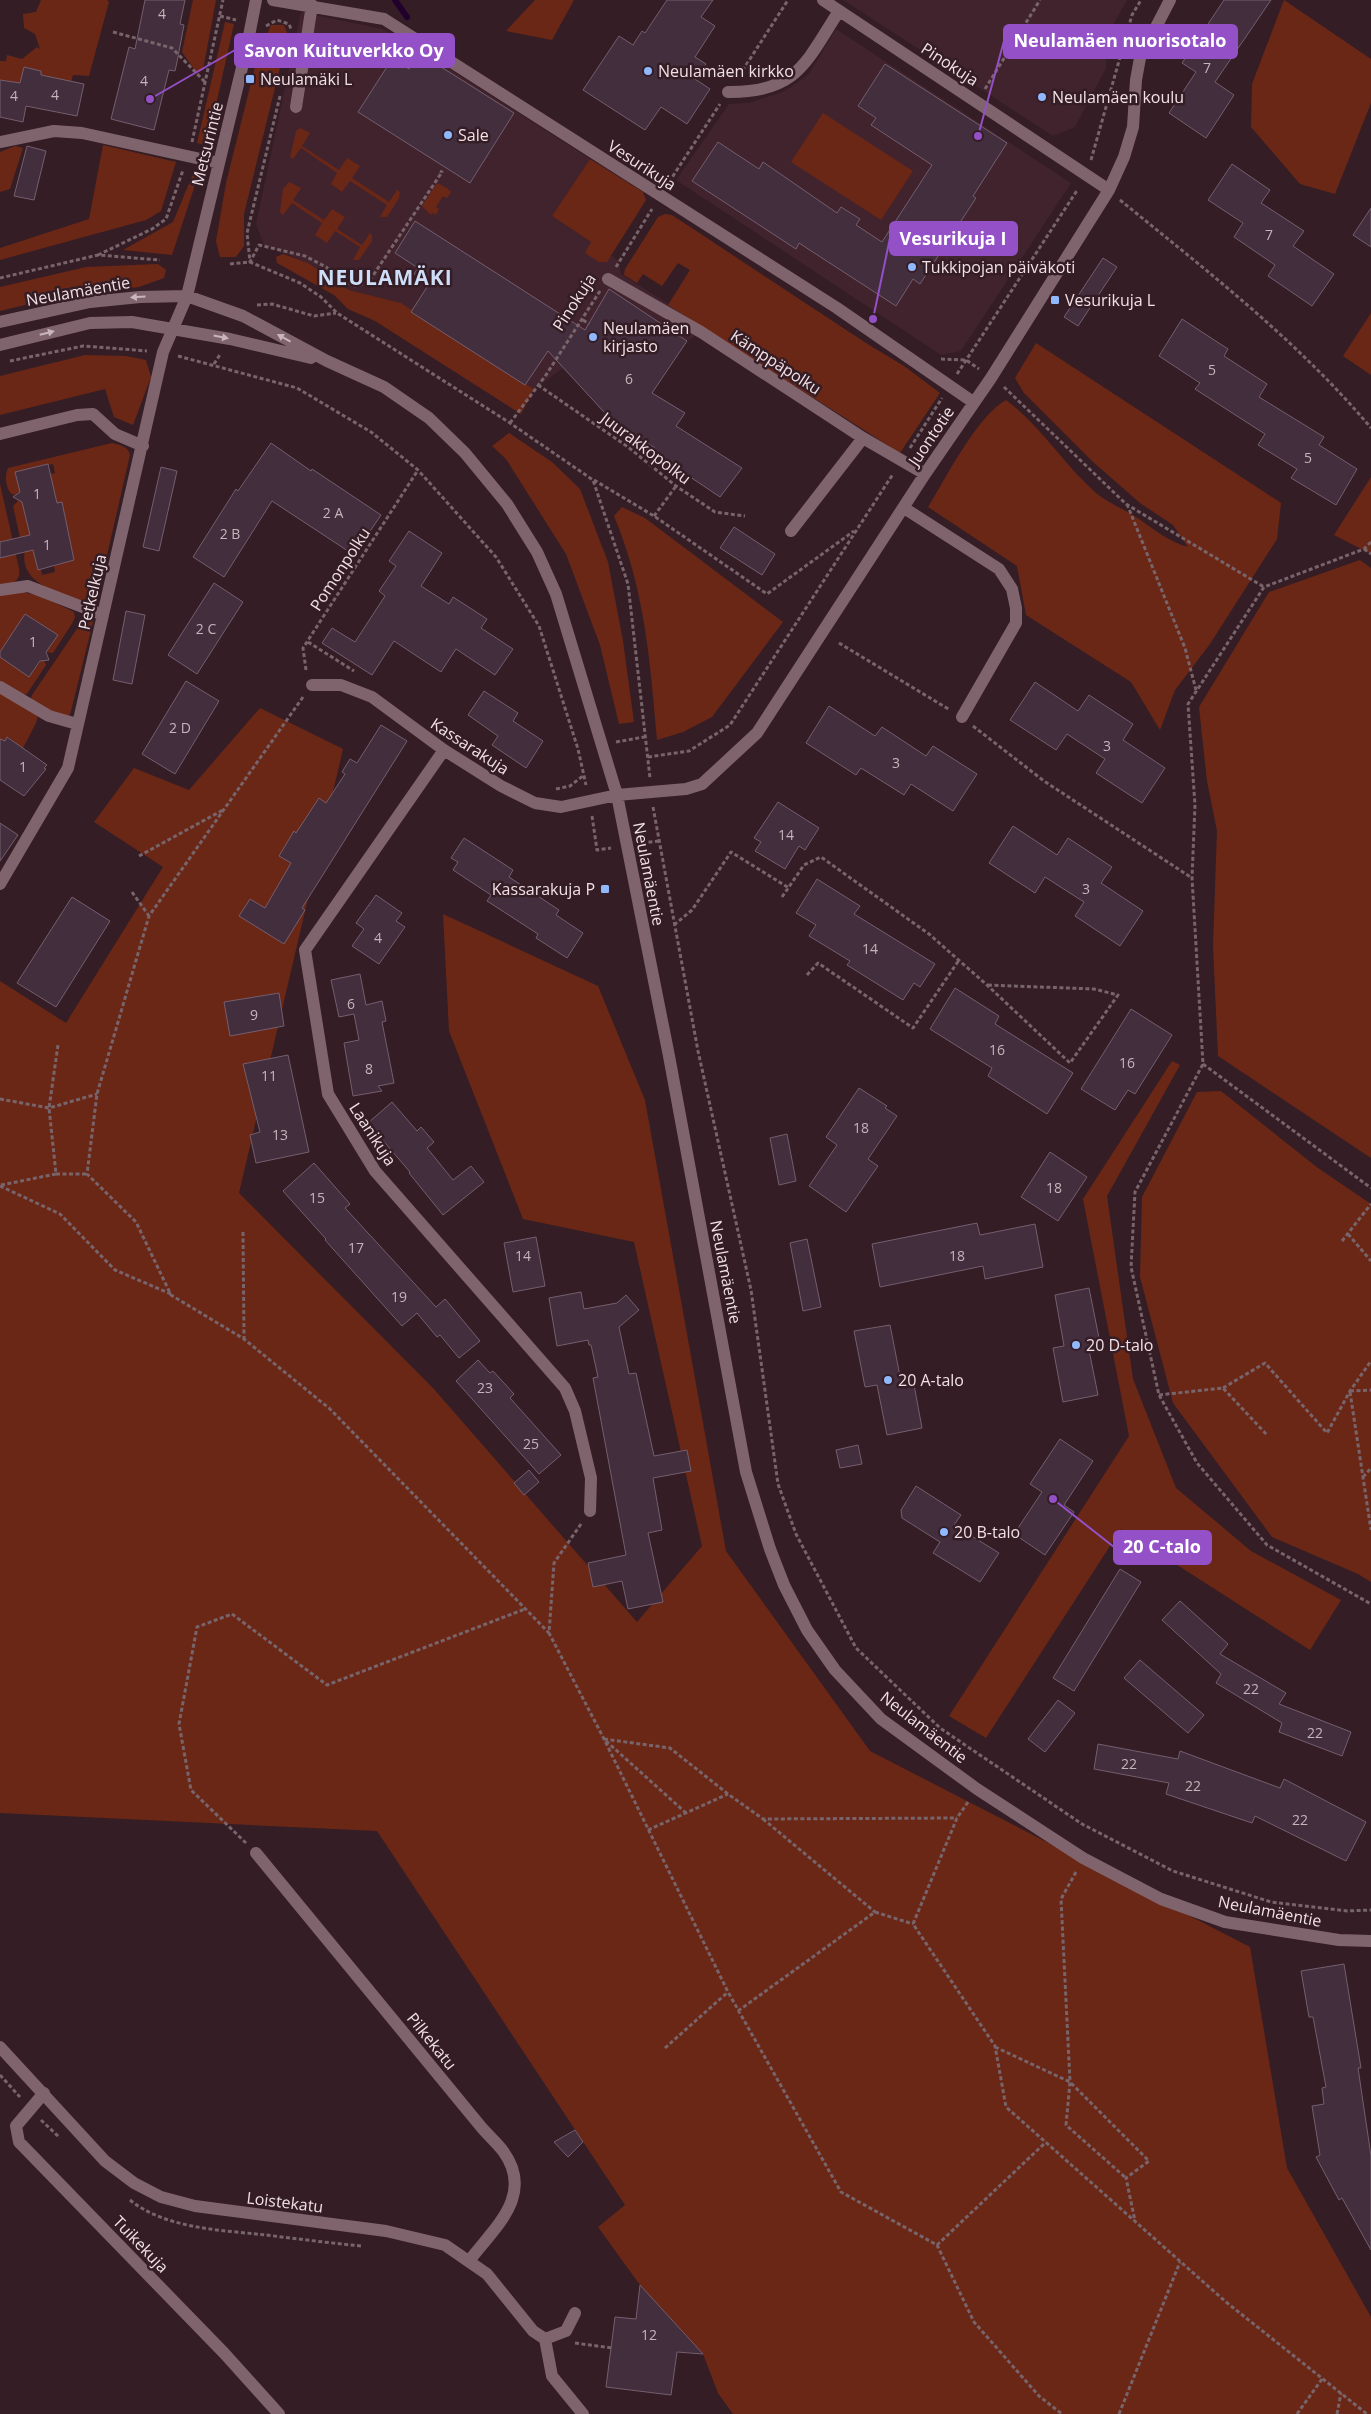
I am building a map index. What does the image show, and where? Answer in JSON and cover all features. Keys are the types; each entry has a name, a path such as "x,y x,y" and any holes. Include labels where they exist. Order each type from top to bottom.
{"street":[{"name":"Metsurintie","path":"187,296 246,50 256,0"},
{"name":"Vesurikuja","path":"274,0 312,5 384,19 837,308 973,402"},
{"name":"Pinokuja","path":"823,0 1109,190"},
{"name":"Juontotie","path":"618,795 651,791 669,792 702,784 757,733 925,474 991,378 1109,190 1124,157 1133,127 1136,80 1140,58 1170,0"},
{"path":"296,107 312,5"},
{"path":"728,92 747,92 776,86 788,80 803,67 839,11"},
{"path":"0,142 54,131 82,133 219,163"},
{"name":"Kämppäpolku","path":"608,279 701,332 863,438 925,474"},
{"name":"Neulamäentie","path":"0,322 90,302 140,297 187,296 243,316 326,361 384,387 429,418 465,453 508,504 537,552 556,594 618,795 626,845 669,1056 746,1472 770,1549 784,1584 807,1630 835,1670 881,1719 978,1789 1083,1858 1161,1899 1225,1922 1338,1940 1371,1942"},
{"name":"Petkelkuja","path":"0,884 68,768 76,724 143,446 163,352 187,296"},
{"name":"Neulamäentie","path":"0,344 90,323 132,322 173,328 326,361"},
{"path":"0,434 77,415 93,414 115,434 143,446"},
{"path":"791,531 863,438"},
{"path":"904,508 999,569 1012,589 1016,608 1016,623 962,717"},
{"path":"0,590 28,586 103,615"},
{"name":"Kassarakuja","path":"312,685 342,685 372,697 444,750 501,786 535,803 561,807 618,795"},
{"path":"0,688 49,716 76,724"},
{"name":"Laanikuja","path":"444,750 305,950 328,1094 376,1171 566,1388 575,1411 591,1478 590,1511"},
{"name":"Pilkekatu","path":"256,1852 482,2128 504,2152 515,2175 516,2192 508,2209 469,2261"},
{"name":"Loistekatu","path":"0,2047 105,2161 134,2183 161,2197 195,2206 386,2231 446,2245 487,2274 533,2331 545,2339"},
{"name":"Tuikekuja","path":"44,2093 16,2126 19,2142 224,2353 279,2414"},
{"path":"575,2313 566,2331 545,2339 552,2376 583,2414"}],"path":[{"path":"978,102 1040,0"},
{"path":"648,757 689,751 730,725 902,461 1086,176 1132,15 1141,0"},
{"path":"250,24 264,28 277,20 289,24 293,35"},
{"path":"113,32 172,48 206,82"},
{"path":"250,262 247,233 281,89"},
{"path":"250,262 259,245 305,256 326,267 343,281 355,286 368,283 442,172 440,170"},
{"path":"1109,190 1259,314 1355,409 1371,428"},
{"name":"Pinokuja","path":"510,422 583,320 660,196"},
{"path":"0,278 98,255 160,260"},
{"path":"230,264 250,262 300,283 321,297 337,313 510,422 593,480 654,516 767,594 856,529"},
{"path":"583,320 589,324"},
{"path":"9,361 83,346 163,352 214,364 297,388 371,432 418,470 496,557 539,626 578,749 590,802 597,850 658,841"},
{"path":"966,360 1010,391 1126,504 1264,587"},
{"name":"Juurakkopolku","path":"538,385 628,447 676,486 715,512 745,516"},
{"name":"Pomonpolku","path":"312,685 304,665 303,648 418,470"},
{"path":"593,480 628,584 644,737 658,841 698,1051 751,1290 778,1484 796,1534 856,1648 940,1728 1082,1824 1173,1871 1271,1902 1347,1911 1371,1910"},
{"path":"654,516 676,486"},
{"path":"1126,504 1185,648 1197,691"},
{"path":"1371,542 1364,549 1264,587 1188,704 1195,805 1192,878 1203,1064 1135,1192 1131,1267 1159,1395 1197,1463 1267,1545 1371,1604"},
{"path":"1364,549 1371,554"},
{"path":"308,642 358,674"},
{"path":"839,643 962,717 1044,781 1192,878"},
{"path":"88,1174 97,1094 149,916 312,685"},
{"path":"552,790 570,786 584,776"},
{"path":"139,856 224,810"},
{"path":"674,925 692,910 731,852 789,888"},
{"path":"782,897 804,864 821,857 929,934 987,985 1070,1063 1118,995 1094,989 987,985"},
{"path":"132,892 149,916"},
{"path":"807,975 818,963 913,1028 959,960"},
{"path":"56,1174 49,1108 58,1045"},
{"path":"1203,1064 1371,1188"},
{"path":"0,1099 49,1108 97,1094"},
{"path":"0,1186 56,1174 88,1174 136,1222 171,1295"},
{"path":"0,1186 60,1214 115,1270 171,1295 244,1339 330,1409 549,1633 604,1739 728,1992 841,2192 937,2245 974,2322 1039,2396 1062,2414"},
{"path":"1342,1241 1371,1204"},
{"path":"242,1232 244,1339"},
{"path":"1348,1234 1371,1261"},
{"path":"1159,1395 1223,1388 1265,1363 1326,1433 1350,1391 1371,1361"},
{"path":"1223,1388 1267,1435"},
{"path":"1350,1391 1371,1390"},
{"path":"1350,1391 1371,1530"},
{"path":"1363,1477 1371,1468"},
{"path":"549,1633 554,1563 590,1511"},
{"path":"256,1852 191,1790 179,1724 197,1627 232,1614 327,1685 525,1609"},
{"path":"604,1739 670,1748 763,1819 875,1912 913,1924 995,2046 1006,2107 1226,2302 1367,2414"},
{"path":"604,1739 686,1813"},
{"path":"913,1924 957,1818 978,1789"},
{"path":"648,1830 728,1794"},
{"path":"763,1819 957,1818"},
{"path":"1083,1858 1061,1899 1070,2082 1066,2125 1126,2178 1135,2222"},
{"path":"738,2011 875,1912"},
{"path":"665,2048 728,1992"},
{"path":"995,2046 1070,2082 1149,2161 1126,2178"},
{"path":"937,2245 1046,2142"},
{"path":"1119,2414 1180,2262"},
{"path":"1297,2414 1322,2378"},
{"path":"1337,2414 1341,2393"}],"shaded area":[{"path":"41,0 107,0 109,2 89,76 73,75 71,82 41,75 41,71 34,69 20,83 0,80 0,61 6,61 7,55 22,59 37,47 40,49 35,34 24,28 23,14 36,12"},
{"path":"193,0 216,0 203,70 197,73 182,52"},
{"path":"535,0 574,0 552,40 506,31"},
{"name":"Neulamäen koulu","path":"843,0 1127,0 1106,37 1106,68 1075,127 1053,136"},
{"path":"1284,0 1371,59 1371,103 1335,194 1300,184 1251,127 1252,84"},
{"path":"301,12 382,29 414,46 590,159 552,216 619,261 621,274 697,322 701,332 687,341 652,393 611,420 563,368 534,389 401,303 349,290 308,263 264,245 256,224"},
{"path":"225,22 234,24 207,145 197,143"},
{"path":"271,25 284,25 288,35 244,214 244,246 236,257 220,257 216,241 226,183 258,55"},
{"name":"Tukkipojan päiväkoti","path":"836,29 1071,183 961,351 941,355 676,180 729,104 749,103 785,91 809,74"},
{"path":"823,113 913,171 881,220 791,162"},
{"path":"300,128 310,133 302,146 339,170 347,158 360,166 352,178 389,202 397,190 400,192 399,198 387,217 380,217 387,205 350,181 342,192 331,184 337,173 301,148 293,159 290,157 296,131"},
{"path":"103,145 176,162 161,211 146,220 0,260 0,248 89,219"},
{"path":"15,146 23,148 10,189 0,192 0,152"},
{"path":"590,159 643,192 646,200 607,262 599,262 585,253 591,242 552,216"},
{"path":"195,169 198,176 172,255 123,250 173,222"},
{"path":"289,182 301,188 293,200 324,220 332,209 345,217 337,229 362,245 370,233 372,235 372,241 359,260 353,260 360,247 335,231 327,243 315,235 322,223 292,203 283,215 280,212 283,189"},
{"path":"437,183 451,192 447,198 443,196 436,207 439,209 436,215 433,213 431,215 422,206"},
{"path":"665,214 672,215 904,366 940,393 900,453 668,305 690,270 678,263 662,286 643,274 637,283 624,275 625,269 658,217"},
{"path":"283,254 308,263 349,290 401,303 534,389 521,414 375,321 348,309 334,295 277,263 276,257"},
{"path":"158,264 166,270 164,278 139,287 54,298 0,311 0,287 86,267"},
{"path":"1371,313 1371,375 1343,356"},
{"path":"1036,343 1281,503 1277,539 1210,644 1175,690 1160,730 1131,682 1026,615 1017,566 928,507 973,433 995,408 1006,400 1019,410 1096,493 1134,515 1168,539 1188,547 1173,525 1140,503 1092,461 1024,393 1015,378"},
{"path":"85,355 126,356 146,360 151,377 133,425 114,417 105,389 0,415 0,376"},
{"path":"509,433 552,462 580,489 608,562 623,641 634,722 619,724 600,645 566,554 506,459 492,446"},
{"path":"112,443 126,448 130,455 96,603 90,604 57,592 36,581 28,572 25,562 25,550 33,550 38,569 41,569 42,575 55,572 54,566 74,560 62,503 57,503 50,474 55,473 53,464 16,472 20,492 14,495 9,491 6,475 8,468"},
{"path":"1371,477 1371,554 1334,535"},
{"path":"0,484 14,546 0,542"},
{"path":"19,500 22,502 31,540 21,542 13,506"},
{"path":"622,507 645,518 783,622 712,717 683,732 657,740 652,682 639,599 633,571 614,516"},
{"path":"15,551 19,575 14,582 0,588 0,558 13,555"},
{"path":"1360,560 1371,568 1371,1158 1218,1056 1213,946 1217,831 1207,781 1199,707 1269,592"},
{"path":"20,592 39,595 74,612 73,622 53,653 46,652 58,635 25,614 20,622 23,624 0,652 0,595"},
{"path":"87,614 93,617 93,622 71,711 69,716 59,716 31,699 32,695"},
{"path":"0,655 29,677 41,661 44,660 46,665 27,694 22,695 0,682"},
{"path":"0,693 38,715 36,723 21,752 13,746 15,742 8,737 0,746"},
{"path":"260,708 343,749 239,1193 433,1388 637,1622 702,1546 634,1242 523,1219 449,1031 443,914 598,986 645,1100 726,1551 870,1751 1250,1947 1287,2168 1371,2317 1371,2414 733,2414 718,2393 703,2354 640,2285 598,2227 625,2205 377,1831 0,1813 0,981 66,1023 163,867 94,822 134,768 189,790"},
{"path":"1172,1061 1180,1065 1107,1196 1133,1379 1176,1488 1251,1551 1341,1600 1310,1650 1121,1529 986,1738 949,1716 1129,1436 1083,1199"},
{"path":"1221,1091 1318,1168 1371,1204 1371,1582 1358,1574 1272,1537 1173,1403 1140,1277 1142,1197 1197,1092"}],"building":[{"path":"145,0 185,0 180,24 184,25 175,71 169,70 154,130 111,119 129,47 135,49"},
{"name":"Neulamäen kirkko","path":"667,0 713,0 701,17 715,26 695,57 706,64 695,79 710,89 687,124 661,107 645,130 583,90 619,36 633,45 642,31 645,33"},
{"path":"1224,0 1271,0 1215,82 1234,95 1206,138 1169,113 1196,72 1182,63"},
{"name":"Sale","path":"419,53 514,113 470,183 358,112 392,59 409,69"},
{"path":"885,64 1007,143 973,196 976,198 920,284 913,279 896,306 799,243 796,249 692,181 718,142 759,169 763,162 837,213 841,207 860,219 856,225 882,242 932,165 871,125 876,118 858,106"},
{"path":"24,67 41,71 41,75 84,84 77,116 26,106 23,122 0,117 0,80 20,83"},
{"path":"27,146 46,151 34,200 14,196"},
{"path":"1232,164 1270,190 1261,203 1304,231 1293,246 1334,274 1312,306 1268,276 1275,265 1234,237 1243,223 1208,200"},
{"path":"1371,208 1371,247 1353,235"},
{"path":"415,221 585,330 609,289 687,341 652,393 685,413 676,426 742,468 720,497 653,452 655,448 629,431 626,436 548,351 525,385 411,312 429,284 414,274 418,268 395,253"},
{"path":"1103,258 1117,267 1078,326 1064,317"},
{"path":"1182,319 1228,349 1224,356 1267,384 1259,397 1324,437 1319,445 1357,469 1336,505 1291,478 1297,469 1258,445 1265,434 1195,389 1200,383 1159,356"},
{"path":"271,443 311,471 312,469 381,515 354,555 272,501 224,577 193,557 236,489 238,491"},
{"path":"48,464 57,503 62,502 74,560 38,570 33,550 0,558 0,542 30,535 22,502 13,497 20,492 15,472"},
{"path":"161,467 177,471 159,551 143,547"},
{"path":"734,527 775,554 762,575 720,548"},
{"path":"409,531 442,553 421,586 449,604 453,597 487,619 481,628 513,649 495,675 456,649 441,672 394,641 372,675 322,643 332,628 355,642 385,596 379,591 396,566 389,561"},
{"path":"214,583 243,602 197,674 168,655"},
{"path":"126,611 145,615 132,684 113,680"},
{"path":"25,614 58,635 46,652 49,660 40,661 29,677 0,657 0,652"},
{"path":"186,681 219,701 175,774 142,754"},
{"path":"1035,682 1078,711 1089,695 1133,724 1123,740 1165,768 1142,803 1096,773 1105,759 1067,734 1056,750 1010,720"},
{"path":"484,691 518,713 513,721 543,741 526,768 492,745 498,736 468,715"},
{"path":"829,706 875,736 882,727 926,756 933,746 977,774 953,811 911,784 904,795 861,768 856,775 806,743"},
{"path":"381,725 407,741 302,908 305,910 284,944 239,916 250,899 265,908 291,863 279,856 294,831 296,833 319,798 326,803 345,774 342,772 350,759 357,763"},
{"path":"7,737 47,765 44,768 46,769 24,796 0,780 0,739 5,741"},
{"path":"778,802 819,828 805,850 799,846 785,869 755,851 761,842 754,838"},
{"path":"0,823 18,835 0,861"},
{"path":"1013,826 1057,855 1068,838 1112,867 1101,883 1143,911 1120,946 1075,916 1084,902 1045,877 1035,893 989,863"},
{"path":"464,838 513,870 509,877 559,910 556,915 583,933 567,958 536,938 538,934 487,901 491,895 453,870 458,862 451,858"},
{"path":"817,879 860,906 854,914 935,964 920,987 914,983 903,1000 847,965 850,961 809,936 816,925 796,913"},
{"path":"376,895 402,913 396,921 405,927 379,964 352,946 364,929 356,923"},
{"path":"72,897 110,921 56,1007 17,983"},
{"path":"360,974 366,1005 382,1001 386,1021 382,1022 394,1083 378,1086 382,1091 353,1096 344,1043 359,1040 354,1014 339,1017 331,980"},
{"path":"955,988 999,1016 995,1024 1073,1073 1047,1114 988,1076 992,1068 930,1029"},
{"path":"279,993 284,1026 230,1036 224,1002"},
{"path":"1131,1009 1172,1035 1135,1094 1128,1090 1115,1110 1081,1089"},
{"path":"288,1055 309,1152 256,1163 250,1135 260,1132 243,1064"},
{"path":"859,1088 887,1106 885,1108 897,1116 868,1159 878,1166 846,1212 809,1186 837,1145 826,1137"},
{"path":"392,1102 417,1131 421,1127 434,1142 427,1148 453,1180 471,1166 484,1182 443,1215 410,1172 368,1123"},
{"path":"787,1134 796,1181 779,1185 770,1138"},
{"path":"1050,1152 1087,1177 1058,1221 1021,1197"},
{"path":"314,1163 350,1204 345,1208 436,1307 445,1299 480,1341 459,1358 440,1335 437,1337 417,1313 402,1326 283,1191"},
{"path":"977,1223 980,1235 1035,1224 1043,1267 985,1279 983,1266 880,1287 872,1244"},
{"path":"536,1237 545,1286 513,1292 504,1243"},
{"path":"807,1239 821,1307 803,1311 790,1243"},
{"name":"20 D-talo","path":"1089,1288 1100,1343 1088,1345 1098,1395 1063,1402 1053,1348 1064,1346 1055,1295"},
{"path":"581,1292 584,1309 617,1303 626,1295 639,1310 619,1327 629,1374 636,1373 654,1456 687,1450 691,1471 653,1478 662,1530 648,1533 663,1602 628,1609 622,1581 593,1587 588,1563 626,1555 593,1378 598,1377 591,1345 589,1345 588,1340 557,1346 549,1298"},
{"name":"20 A-talo","path":"890,1325 900,1376 912,1374 922,1428 887,1435 877,1385 865,1387 854,1331"},
{"path":"478,1360 490,1373 493,1371 514,1394 510,1398 561,1455 539,1474 456,1381"},
{"path":"1060,1439 1093,1461 1064,1505 1074,1512 1045,1555 1014,1534 1042,1492 1030,1484"},
{"path":"858,1445 862,1464 840,1468 836,1450"},
{"path":"529,1470 539,1482 524,1495 514,1483"},
{"name":"20 B-talo","path":"916,1486 961,1515 954,1525 999,1553 980,1582 933,1553 940,1542 902,1518 901,1510"},
{"path":"1120,1569 1141,1582 1074,1691 1053,1678"},
{"path":"1180,1601 1228,1644 1220,1654 1286,1693 1279,1704 1351,1732 1342,1756 1279,1732 1282,1723 1216,1683 1221,1674 1162,1620"},
{"path":"1140,1660 1204,1715 1188,1733 1124,1678"},
{"path":"1058,1700 1075,1713 1045,1752 1028,1739"},
{"path":"1098,1744 1178,1759 1180,1751 1280,1788 1284,1779 1366,1822 1346,1861 1255,1816 1252,1823 1166,1794 1169,1783 1094,1769"},
{"path":"1344,1964 1361,2068 1358,2068 1371,2156 1371,2250 1342,2198 1339,2200 1316,2157 1320,2155 1312,2106 1324,2104 1322,2088 1326,2087 1313,2017 1309,2017 1301,1971"},
{"path":"575,2130 583,2142 568,2157 554,2142"},
{"path":"640,2285 703,2354 677,2352 671,2395 606,2387 615,2317 636,2319"}],"waterway":[{"path":"395,0 407,17"}],"place":[{"name":"Neulamäen kirkko","path":"648,71"},
{"name":"Neulamäki L","path":"250,79"},
{"name":"Neulamäen koulu","path":"1042,97"},
{"name":"Savon Kuituverkko Oy","path":"150,99"},
{"name":"Sale","path":"448,135"},
{"name":"Neulamäen nuorisotalo","path":"978,136"},
{"name":"Tukkipojan päiväkoti","path":"912,267"},
{"name":"Vesurikuja L","path":"1055,300"},
{"name":"Vesurikuja I","path":"873,319"},
{"name":"Neulamäen kirjasto","path":"593,337"},
{"name":"Kassarakuja P","path":"605,889"},
{"name":"20 D-talo","path":"1076,1345"},
{"name":"20 A-talo","path":"888,1380"},
{"name":"20 C-talo","path":"1053,1499"},
{"name":"20 B-talo","path":"944,1532"}],"district":[{"name":"NEULAMÄKI","path":"385,277"}]}
